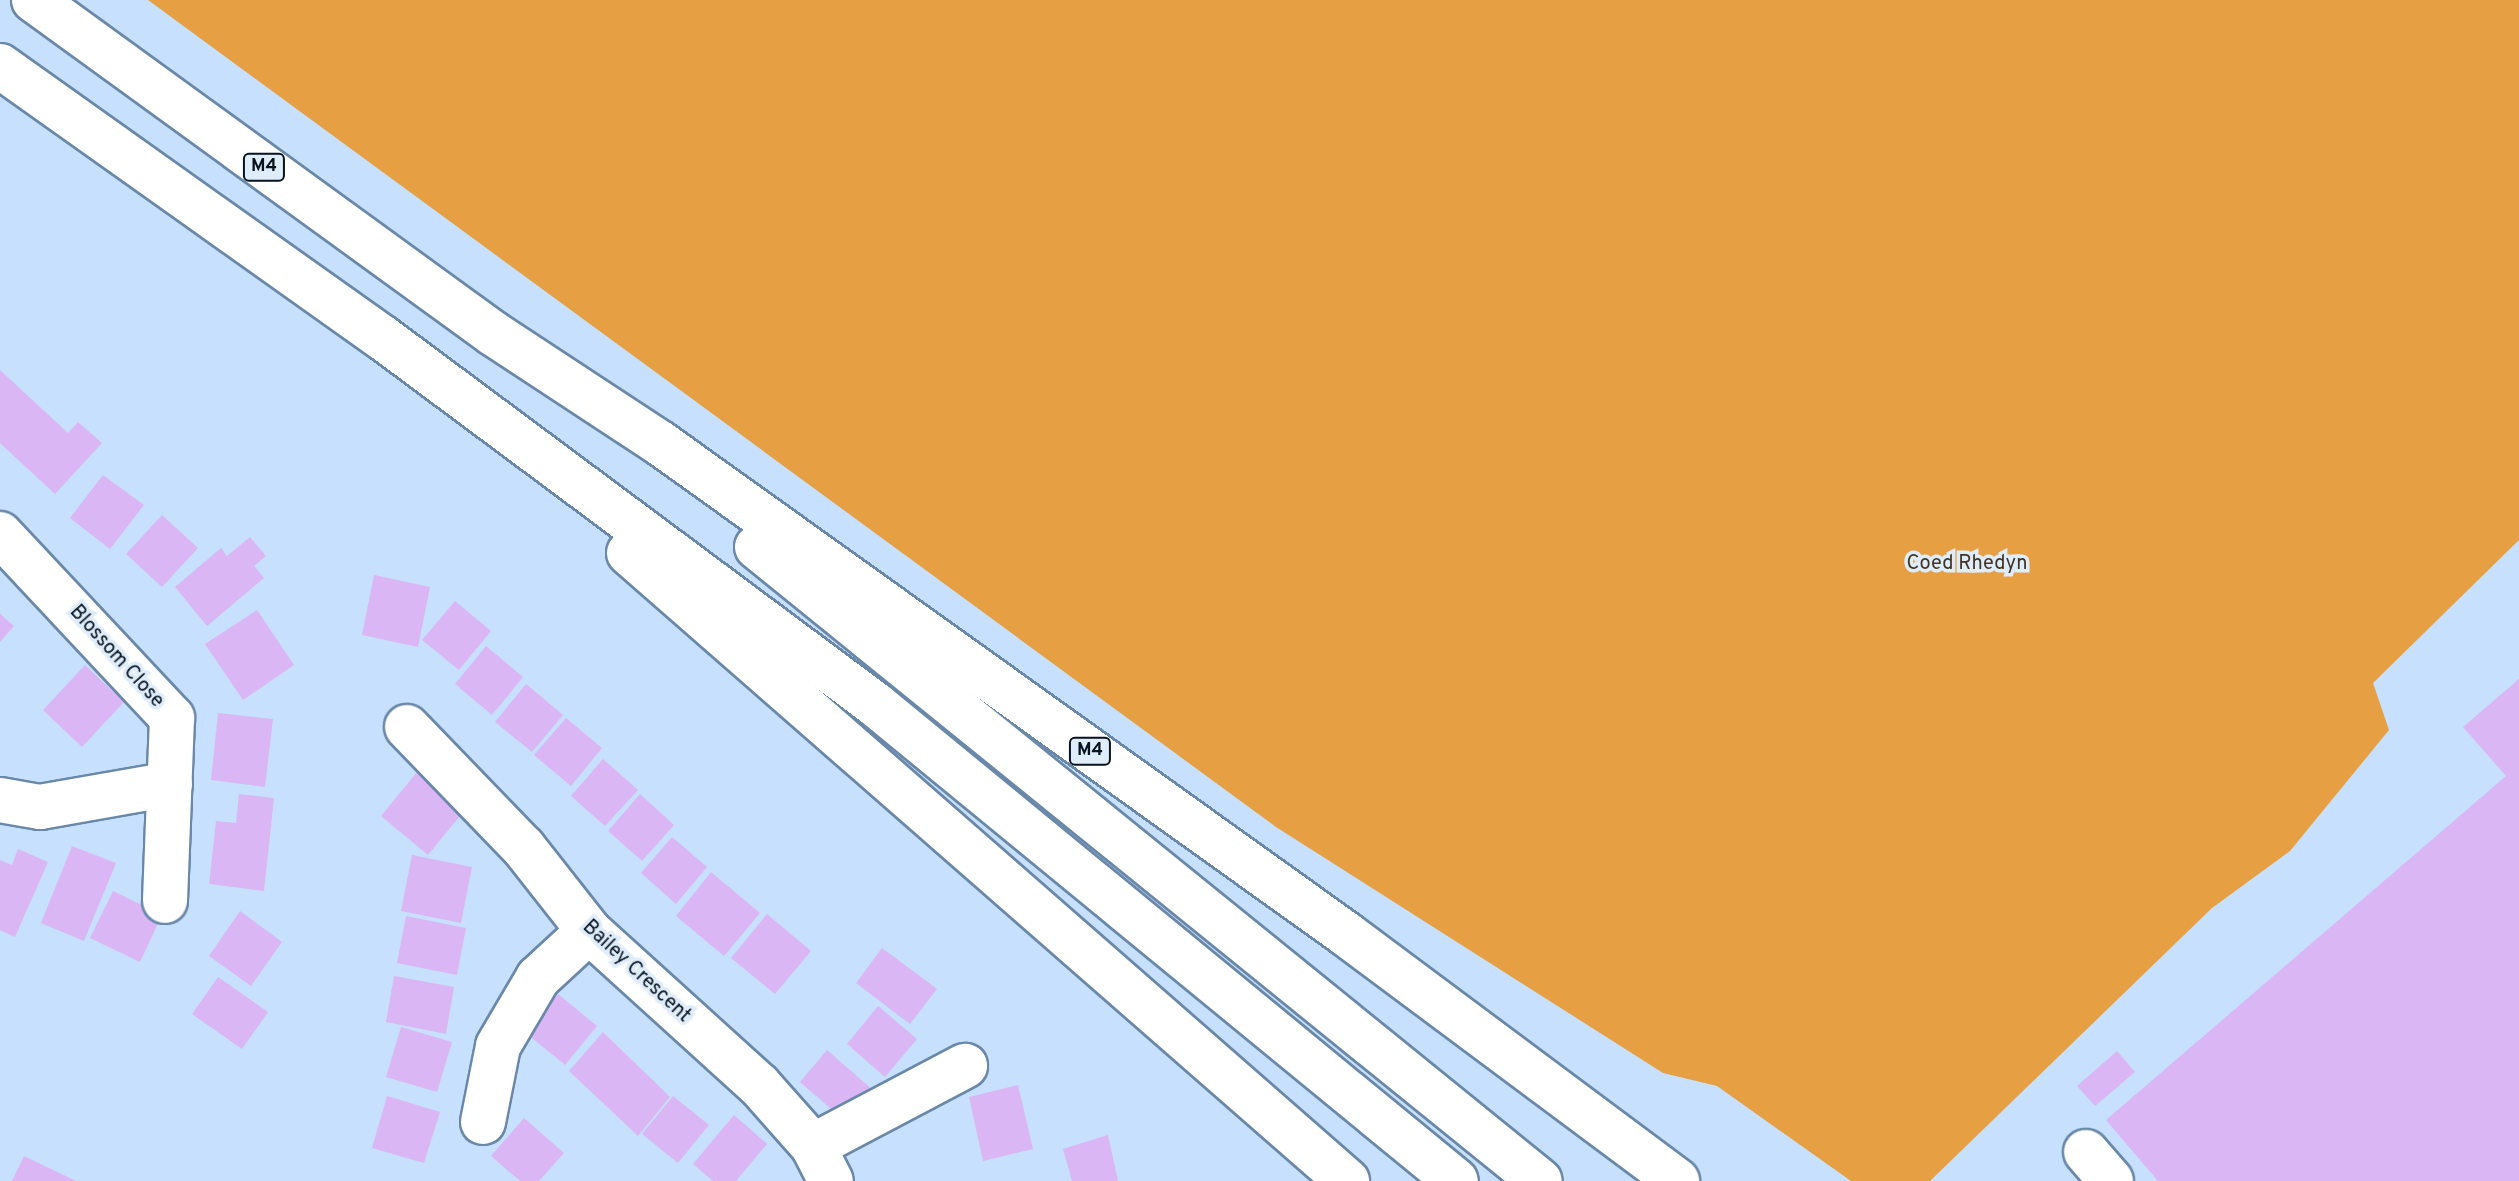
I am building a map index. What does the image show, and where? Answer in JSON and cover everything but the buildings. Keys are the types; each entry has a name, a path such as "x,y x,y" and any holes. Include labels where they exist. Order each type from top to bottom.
{"main road":[{"name":"M4","path":"34,0 494,334 660,443 1333,925 1677,1181"},
{"path":"0,66 383,338 876,705 1456,1181"},
{"name":"M4","path":"494,334 1540,1181"},
{"path":"383,338 1347,1181"},
{"name":"Blossom Close","path":"0,534 172,718 165,901"},
{"name":"Bailey Crescent","path":"407,727 523,847 589,931 759,1085 822,1164"},
{"path":"0,800 40,807 170,784"},
{"path":"483,1122 498,1046 538,978 589,931"},
{"path":"822,1164 965,1066"}],"green space":[{"name":"Coed Rhedyn","path":"148,0 2519,0 2519,540 2373,683 2389,730 2290,851 2212,908 1930,1181 1851,1181 1717,1086 1663,1073 1276,827"}]}
